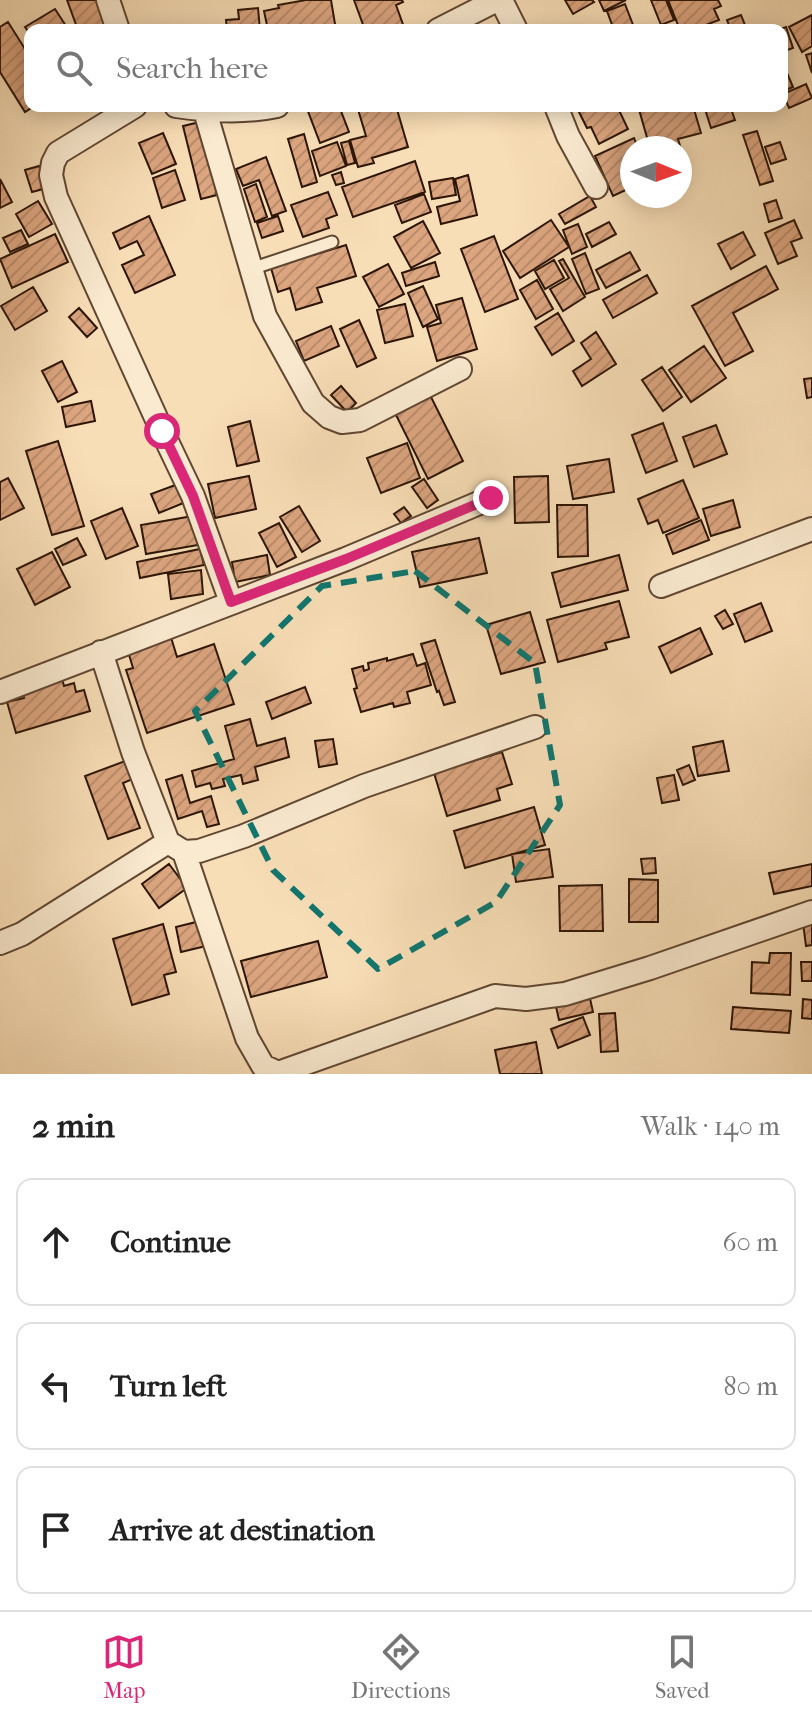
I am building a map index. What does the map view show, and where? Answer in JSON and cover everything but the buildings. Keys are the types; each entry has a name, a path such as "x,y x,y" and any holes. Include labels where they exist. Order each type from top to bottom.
{"street":[{"path":"108,0 116,24"},
{"path":"444,24 460,8 499,0 513,24"},
{"path":"125,112 58,153 51,175 56,197 88,271 193,496 231,602"},
{"path":"205,112 265,316 313,403 329,417 342,422 360,420 460,369"},
{"path":"558,112 596,187"},
{"path":"0,692 346,559 491,498"},
{"path":"661,586 812,529"},
{"path":"101,652 133,752 176,847 247,1038 263,1066 278,1073 495,996 526,999 565,994 812,912"},
{"path":"0,943 22,934 176,847 199,851 244,836 364,786 535,727"}],"lane":[{"path":"251,269 332,242"}],"highlighted area":[{"path":"415,571 535,663 560,805 496,902 378,969 273,870 195,711 322,586"}],"route":[{"path":"162,431 193,496 231,602 346,559 491,498"}]}
